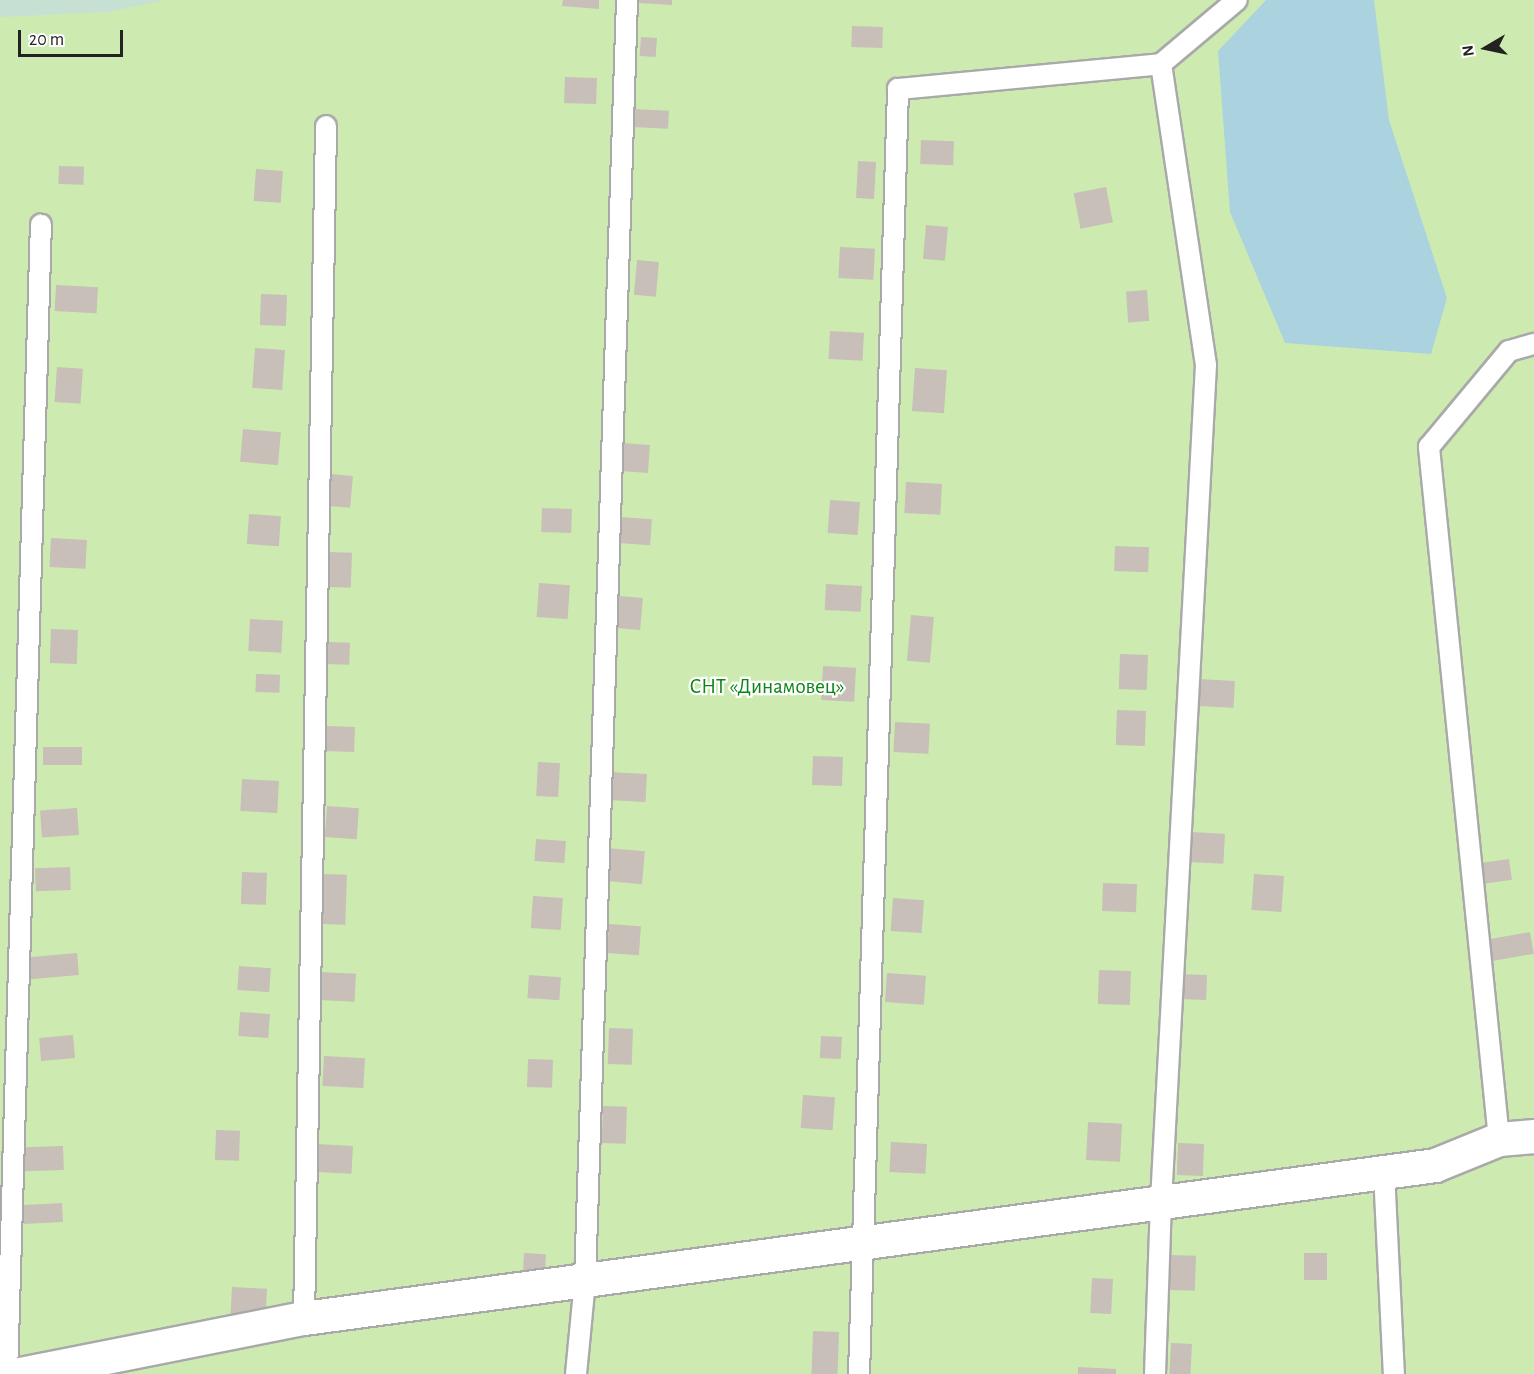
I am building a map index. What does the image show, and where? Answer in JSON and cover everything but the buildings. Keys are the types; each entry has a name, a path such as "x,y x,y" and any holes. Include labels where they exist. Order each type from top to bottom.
{"street":[{"path":"20,1374 304,1318 1435,1165 1499,1139 1534,1136"}],"lane":[{"path":"576,1374 585,1280 627,0"},
{"path":"859,1374 898,89 1161,64 1237,0"},
{"path":"1155,1374 1161,1202 1206,365 1161,64"},
{"path":"304,1318 326,126"},
{"path":"7,1374 41,225"},
{"path":"1499,1139 1429,447 1509,351 1534,344"},
{"path":"1384,1172 1394,1374"}],"green space":[{"name":"СНТ «Динамовец»","path":"0,0 1534,0 1534,1374 0,1374"},
{"path":"0,0 165,0 109,12 0,17"}],"water":[{"path":"1266,0 1374,0 1389,120 1447,298 1431,354 1285,343 1230,212 1218,51"}]}
